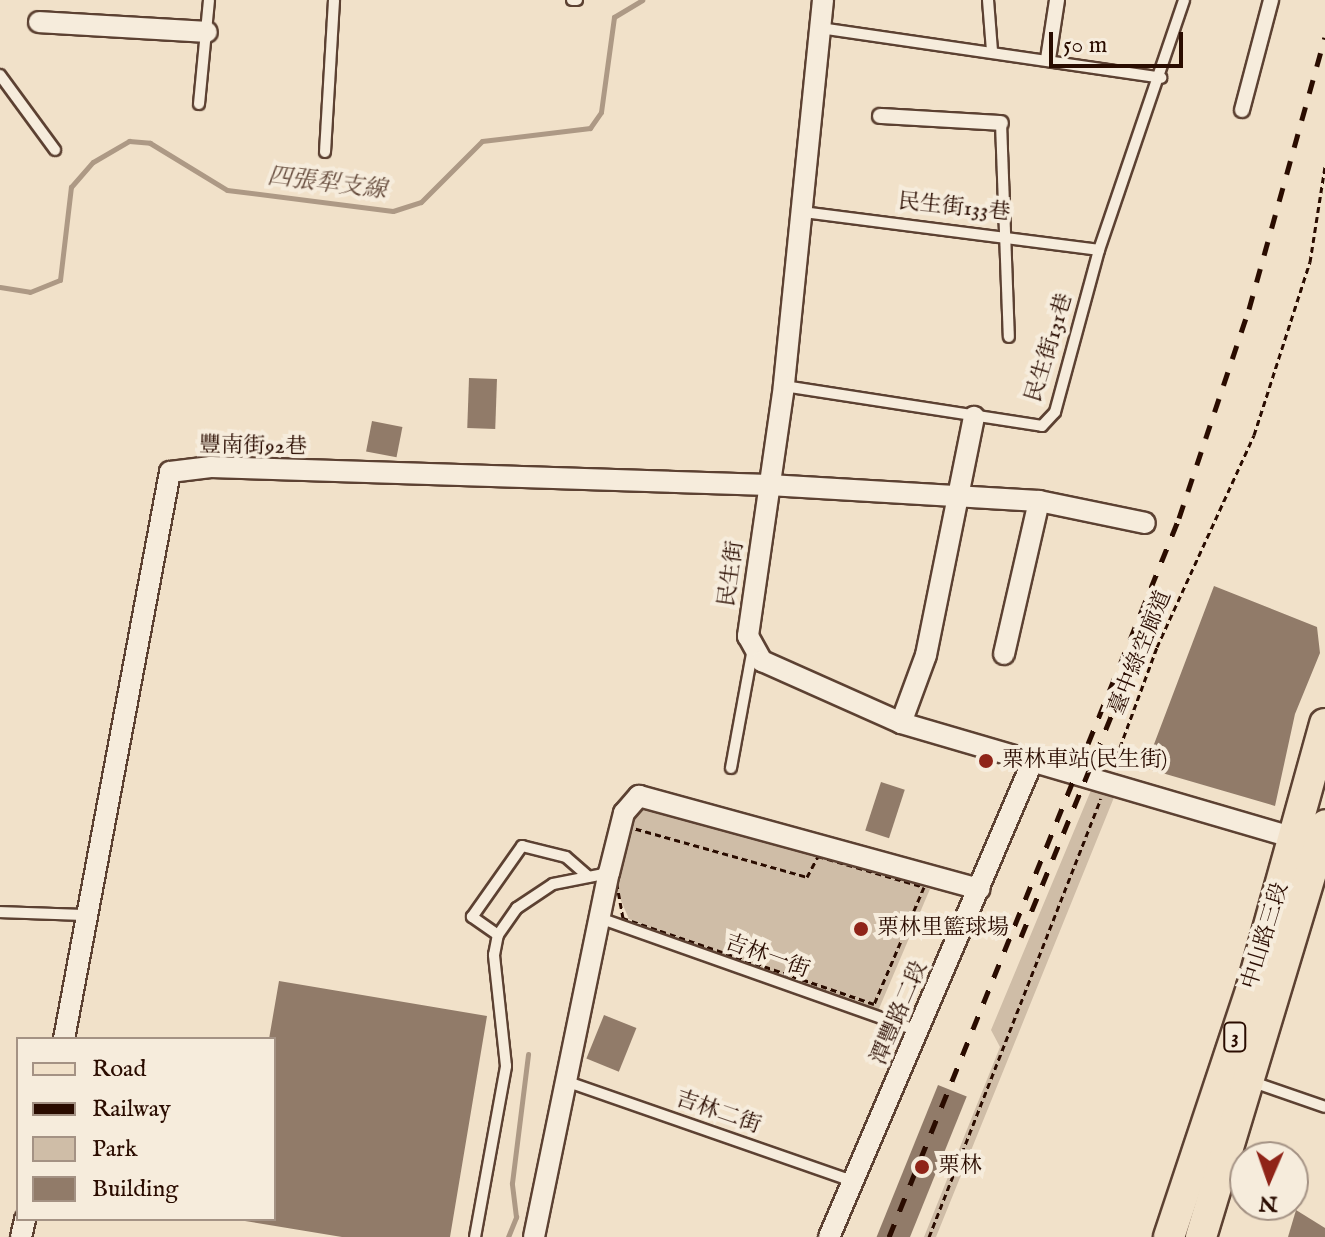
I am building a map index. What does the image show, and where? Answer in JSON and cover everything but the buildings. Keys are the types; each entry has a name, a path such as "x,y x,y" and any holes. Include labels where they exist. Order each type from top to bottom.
{"main road":[{"name":"中山路三段","path":"1201,1237 1253,1082 1316,842 1325,724"},
{"name":"中山路三段","path":"1169,1237 1316,842"}],"street":[{"name":"民生街","path":"754,646 748,636 784,386 823,0"},
{"path":"1048,59 1057,0"},
{"path":"1242,110 1271,0"},
{"path":"39,22 207,32"},
{"path":"880,116 1001,123"},
{"path":"901,723 926,655 974,417"},
{"name":"豐南街92巷","path":"64,1037 170,472 211,467 769,485"},
{"path":"769,485 958,499 1039,501 1145,523"},
{"path":"1004,654 1039,501"},
{"path":"754,646 783,676 901,723 1316,842"},
{"name":"潭豐路二段","path":"829,1237 1032,763"},
{"path":"534,1237 571,1083 602,919 599,875 624,813 639,796 980,889"}],"lane":[{"path":"199,104 209,0"},
{"path":"325,152 334,0"},
{"path":"988,0 992,51"},
{"name":"民生街131巷","path":"784,386 1042,426 1055,412 1099,250 1161,78 1184,0"},
{"path":"820,28 1048,59 1161,78"},
{"path":"0,75 55,150"},
{"path":"1001,123 1009,234 1009,337"},
{"name":"民生街133巷","path":"803,212 1009,234 1099,250"},
{"path":"731,768 754,646"},
{"path":"498,935 472,917 522,846 553,851 599,875"},
{"path":"475,1237 506,1066 494,955 498,935 517,908 553,884 599,875"},
{"path":"0,912 86,915"},
{"name":"吉林一街","path":"602,919 918,1031"},
{"path":"1253,1082 1325,1107"},
{"name":"吉林二街","path":"571,1083 853,1181"}],"path":[{"name":"臺中綠空廊道","path":"929,1237 1157,647 1254,435 1306,276 1325,166"},
{"path":"626,826 807,877 818,856 924,887 874,1004 623,918 615,874 626,826"}],"green space":[{"path":"1094,783 1117,790 936,1237 924,1237 1000,1047 991,1030"},
{"path":"628,789 930,889 875,1018 629,919 609,873"}],"waterway":[{"name":"四張犁支線","path":"0,287 30,292 60,280 71,187 93,162 129,141 150,143 227,190 393,211 421,202 482,141 590,128 601,112 614,17 642,0"},
{"path":"508,1237 516,1217 512,1183 528,1054"}],"railway":[{"path":"889,1237 1179,518 1249,309 1325,37"},
{"path":"1021,937 1124,685"}],"place":[{"name":"栗林車站(民生街)","path":"986,761"},
{"name":"栗林里籃球場","path":"861,929"},
{"name":"栗林","path":"922,1167"}]}
